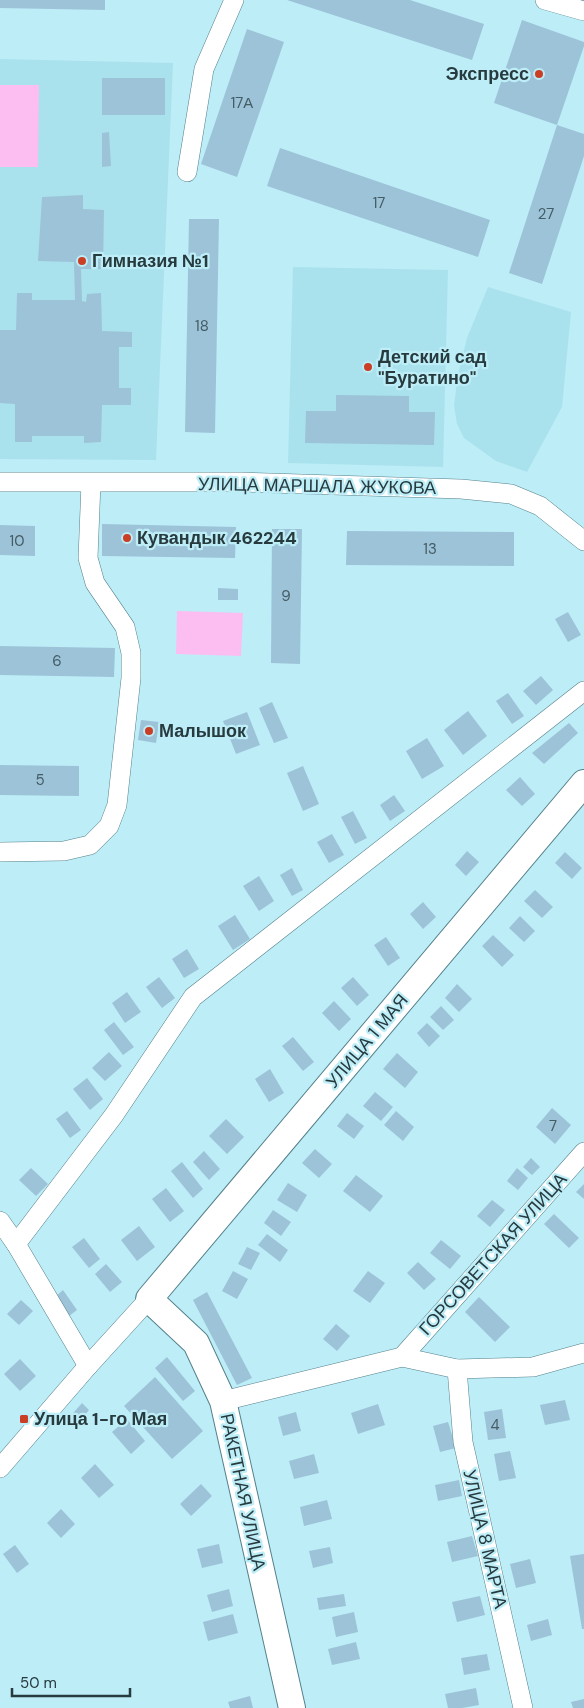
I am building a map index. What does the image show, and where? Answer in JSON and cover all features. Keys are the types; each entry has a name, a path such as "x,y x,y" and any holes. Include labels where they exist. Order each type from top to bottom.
{"main road":[{"name":"УЛИЦА 1 МАЯ","path":"149,1299 584,783"},
{"name":"РАКЕТНАЯ УЛИЦА","path":"149,1299 196,1343 224,1401 292,1708"}],"street":[{"path":"187,172 204,69 234,0"},
{"path":"545,0 584,11"},
{"name":"УЛИЦА МАРШАЛА ЖУКОВА","path":"0,482 241,482 461,489 511,494 540,506 584,541"},
{"path":"0,852 64,851 90,845 109,826 117,805 132,653 125,627 95,583 88,558 91,483"},
{"path":"16,1244 114,1116 193,997 584,691"},
{"name":"ГОРСОВЕТСКАЯ УЛИЦА","path":"402,1356 584,1152"},
{"path":"0,1221 16,1244 88,1366"},
{"path":"0,1468 149,1299"},
{"path":"224,1401 402,1356 457,1370 533,1367 584,1353"},
{"name":"УЛИЦА 8 МАРТА","path":"457,1370 463,1442 523,1708"}],"shaded area":[{"name":"Гимназия №1","path":"0,59 173,63 156,460 0,459"},
{"path":"0,85 39,85 38,167 0,167"},
{"name":"Детский сад \"Буратино\"","path":"293,267 448,270 443,467 288,463"},
{"path":"488,287 571,312 562,407 527,472 496,461 464,438 457,424 454,405 458,374 467,338"},
{"path":"177,611 243,613 241,656 176,654"}],"building":[{"path":"0,0 105,0 105,10 0,8"},
{"path":"287,0 410,0 484,24 472,60"},
{"name":"Экспресс","path":"522,20 584,42 557,125 494,103"},
{"path":"247,29 284,42 237,177 201,164"},
{"path":"102,78 165,78 165,115 102,115"},
{"path":"557,125 584,134 584,156 542,284 509,273"},
{"path":"109,132 111,166 102,167 102,133"},
{"path":"280,148 490,220 478,257 267,186"},
{"path":"83,195 83,209 104,210 103,269 81,269 82,301 86,302 87,294 101,293 102,331 132,332 132,347 119,347 119,388 131,388 131,405 102,405 101,442 84,443 84,436 32,436 32,442 15,442 15,404 0,403 0,330 16,330 17,293 32,293 32,300 75,300 74,262 38,261 42,197"},
{"path":"189,219 219,219 215,433 185,432"},
{"path":"336,395 409,396 409,412 435,412 434,445 305,443 306,411 336,411"},
{"path":"102,524 236,527 235,558 102,556"},
{"path":"0,525 35,526 35,556 0,555"},
{"path":"272,529 302,529 300,664 271,663"},
{"path":"347,531 514,532 514,566 346,565"},
{"path":"218,588 238,589 238,600 218,600"},
{"path":"568,612 581,635 568,642 555,619"},
{"path":"0,646 115,648 114,677 0,675"},
{"path":"541,676 553,690 536,705 523,691"},
{"path":"508,693 524,716 512,724 496,701"},
{"path":"272,702 288,738 274,743 259,708"},
{"path":"468,711 487,736 463,755 444,730"},
{"path":"247,712 260,745 236,754 223,721"},
{"name":"Малышок","path":"141,720 159,722 156,743 138,740"},
{"path":"569,723 578,733 544,764 532,753"},
{"path":"427,738 444,766 422,779 406,751"},
{"path":"0,765 79,766 79,796 0,795"},
{"path":"303,766 319,804 303,811 287,773"},
{"path":"520,777 535,794 522,806 506,790"},
{"path":"394,795 405,811 390,821 380,805"},
{"path":"353,811 367,838 355,844 341,817"},
{"path":"332,834 344,855 329,863 317,842"},
{"path":"467,851 479,862 466,876 455,865"},
{"path":"565,852 582,868 572,879 555,863"},
{"path":"292,868 303,890 292,896 280,875"},
{"path":"259,876 274,901 259,911 243,886"},
{"path":"535,890 553,907 542,918 524,901"},
{"path":"423,902 436,917 423,929 410,914"},
{"path":"235,915 250,939 233,950 218,926"},
{"path":"520,916 535,931 524,942 509,928"},
{"path":"493,935 514,955 502,967 482,946"},
{"path":"386,937 400,958 388,966 374,945"},
{"path":"187,949 199,969 184,978 172,959"},
{"path":"159,977 175,998 162,1008 146,987"},
{"path":"353,977 369,995 357,1006 341,988"},
{"path":"457,984 472,999 459,1012 445,998"},
{"path":"127,992 141,1012 125,1023 112,1003"},
{"path":"334,1001 351,1019 339,1031 322,1013"},
{"path":"441,1006 454,1020 443,1030 430,1017"},
{"path":"114,1022 134,1047 123,1055 104,1030"},
{"path":"427,1023 440,1036 429,1047 417,1033"},
{"path":"293,1037 314,1062 303,1071 282,1046"},
{"path":"109,1052 122,1066 105,1081 92,1068"},
{"path":"397,1053 418,1072 405,1088 383,1069"},
{"path":"270,1069 284,1093 269,1102 255,1079"},
{"path":"87,1078 103,1099 90,1110 73,1089"},
{"path":"375,1092 393,1107 381,1121 363,1106"},
{"path":"552,1108 571,1125 555,1144 536,1127"},
{"path":"67,1111 81,1130 70,1138 56,1119"},
{"path":"396,1111 414,1127 403,1141 384,1125"},
{"path":"347,1113 364,1126 354,1139 337,1126"},
{"path":"226,1119 244,1137 227,1154 209,1136"},
{"path":"315,1149 332,1164 319,1178 302,1163"},
{"path":"204,1151 220,1169 209,1180 193,1162"},
{"path":"531,1158 540,1167 532,1175 523,1167"},
{"path":"182,1162 203,1189 193,1198 171,1171"},
{"path":"31,1168 48,1184 36,1196 19,1180"},
{"path":"517,1168 528,1178 518,1190 507,1181"},
{"path":"356,1175 383,1196 370,1212 343,1191"},
{"path":"288,1183 307,1195 297,1212 277,1200"},
{"path":"584,1184 584,1199 576,1192"},
{"path":"166,1188 184,1211 170,1222 152,1199"},
{"path":"492,1200 505,1210 490,1227 477,1216"},
{"path":"273,1210 291,1222 281,1236 264,1223"},
{"path":"554,1214 579,1238 569,1248 544,1224"},
{"path":"139,1226 155,1247 137,1261 121,1240"},
{"path":"267,1234 288,1250 280,1262 258,1245"},
{"path":"84,1238 100,1259 89,1268 72,1247"},
{"path":"441,1240 461,1256 450,1269 430,1253"},
{"path":"247,1247 260,1253 251,1270 238,1264"},
{"path":"418,1262 436,1279 424,1290 407,1273"},
{"path":"106,1264 122,1282 110,1292 95,1274"},
{"path":"233,1271 248,1279 237,1299 222,1291"},
{"path":"368,1271 385,1283 370,1303 353,1291"},
{"path":"63,1290 77,1310 69,1316 55,1297"},
{"path":"207,1292 252,1378 237,1385 193,1300"},
{"path":"479,1297 510,1327 495,1342 465,1312"},
{"path":"21,1300 33,1311 19,1325 7,1314"},
{"path":"336,1324 350,1336 337,1351 323,1339"},
{"path":"167,1357 195,1391 183,1401 155,1368"},
{"path":"20,1359 36,1376 20,1391 4,1374"},
{"path":"155,1377 203,1431 172,1459 124,1406"},
{"path":"565,1400 570,1420 545,1425 540,1405"},
{"path":"82,1403 89,1410 75,1427 67,1420"},
{"path":"378,1404 385,1425 358,1434 351,1413"},
{"path":"502,1409 506,1438 488,1440 484,1412"},
{"path":"296,1412 301,1431 283,1436 278,1417"},
{"path":"127,1419 145,1441 131,1454 112,1432"},
{"path":"448,1422 456,1448 440,1452 433,1426"},
{"path":"510,1451 516,1478 499,1481 494,1454"},
{"path":"314,1454 319,1473 294,1479 289,1461"},
{"path":"95,1464 114,1485 99,1498 81,1478"},
{"path":"459,1480 462,1496 438,1501 435,1485"},
{"path":"201,1484 212,1496 191,1516 180,1504"},
{"path":"327,1500 332,1519 304,1526 300,1507"},
{"path":"61,1509 75,1524 61,1538 47,1523"},
{"path":"472,1536 478,1556 452,1562 447,1542"},
{"path":"219,1544 223,1563 202,1568 197,1549"},
{"path":"15,1545 29,1564 17,1573 3,1554"},
{"path":"330,1547 333,1563 313,1568 309,1551"},
{"path":"584,1554 584,1629 582,1629 570,1556"},
{"path":"530,1559 536,1583 516,1588 510,1564"},
{"path":"229,1589 233,1606 212,1612 207,1595"},
{"path":"344,1594 346,1606 319,1610 317,1598"},
{"path":"480,1596 485,1615 457,1622 452,1602"},
{"path":"354,1612 358,1632 336,1637 332,1617"},
{"path":"233,1614 238,1633 208,1641 203,1622"},
{"path":"548,1619 552,1635 531,1641 527,1625"},
{"path":"356,1642 360,1659 332,1665 328,1649"},
{"path":"487,1654 490,1670 464,1675 461,1658"},
{"path":"476,1688 479,1705 448,1708 445,1694"},
{"path":"250,1696 253,1708 230,1708 228,1702"},
{"path":"584,1699 584,1708 573,1708 571,1702"}],"place":[{"name":"Экспресс","path":"539,74"},
{"name":"Гимназия №1","path":"82,261"},
{"name":"Детский сад \"Буратино\"","path":"368,367"},
{"name":"Кувандык 462244","path":"127,538"},
{"name":"Малышок","path":"149,731"},
{"name":"Улица 1-го Мая","path":"24,1419"}]}
